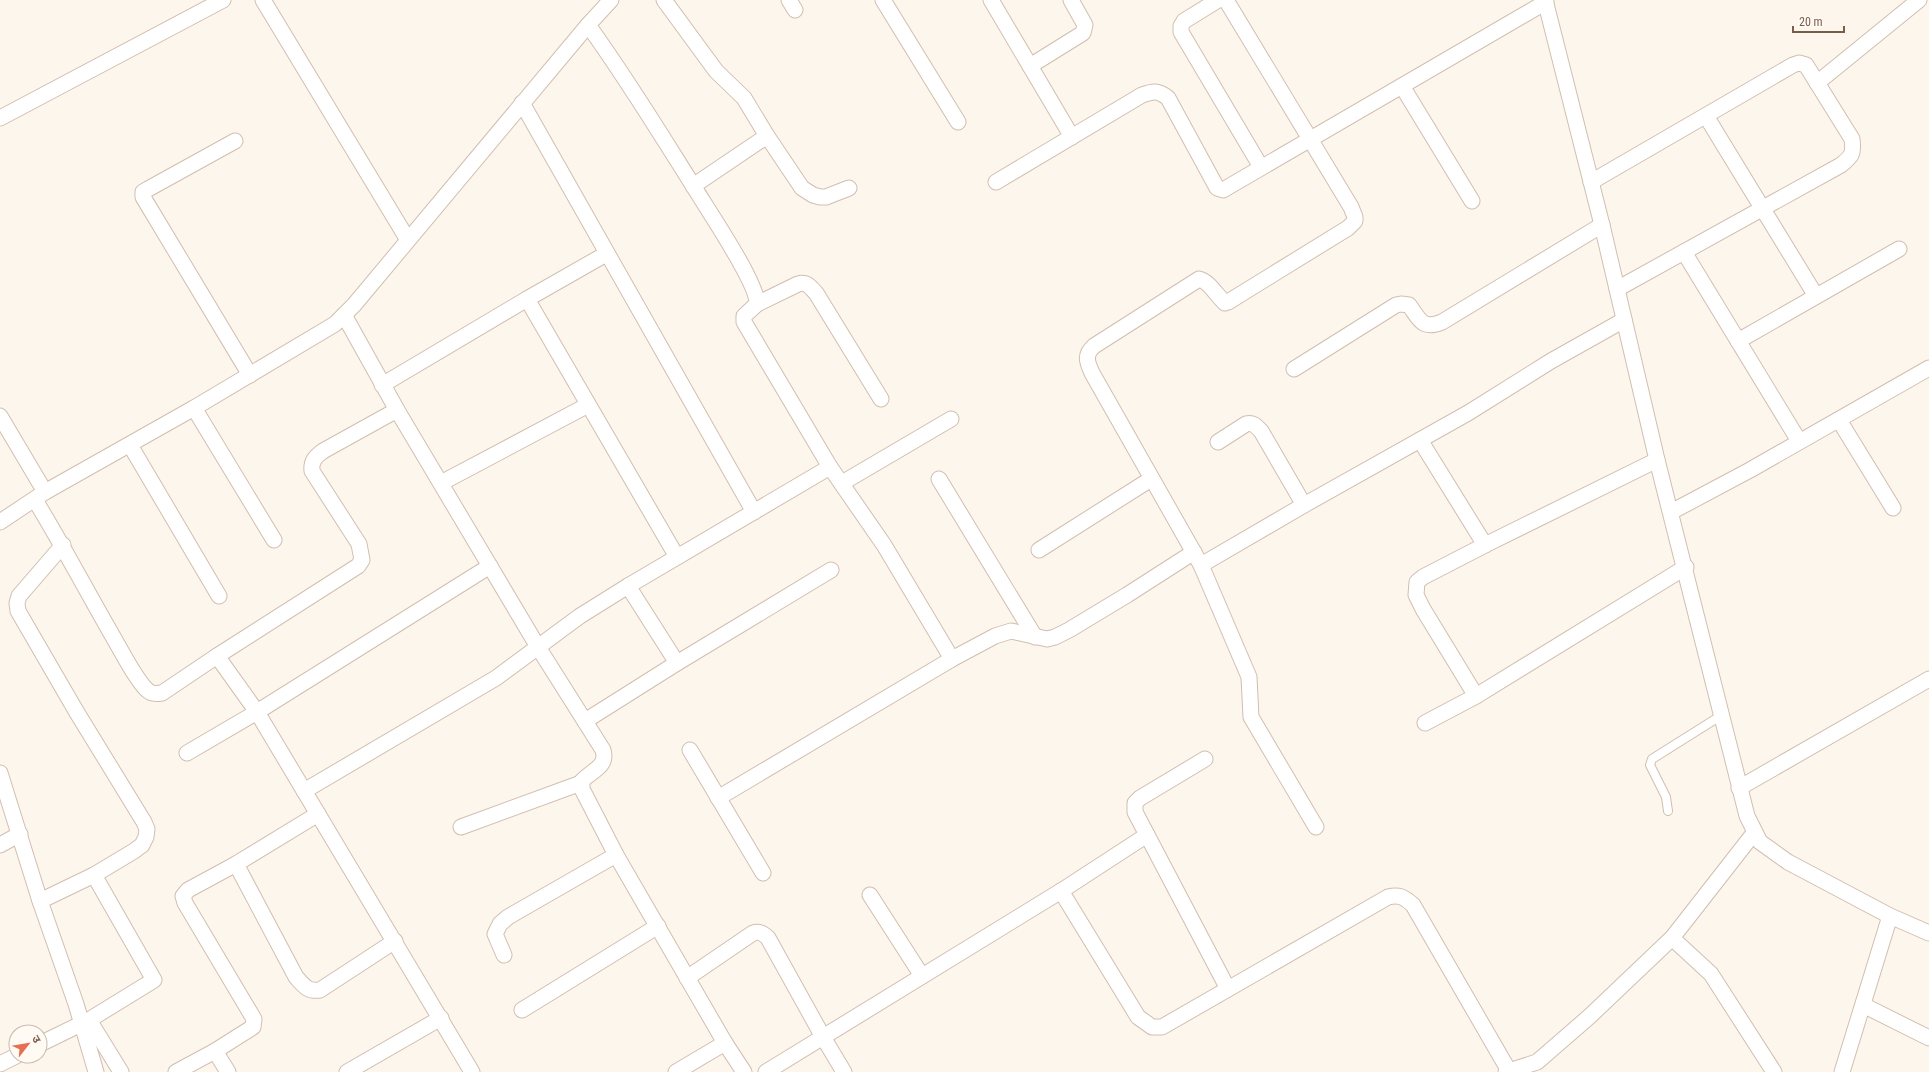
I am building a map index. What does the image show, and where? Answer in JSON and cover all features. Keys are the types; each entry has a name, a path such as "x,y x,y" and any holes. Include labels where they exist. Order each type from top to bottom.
{"street":[{"path":"0,118 223,0"},
{"path":"263,0 408,240"},
{"path":"0,522 40,496 194,408 325,330 344,315 354,305 588,25 611,0"},
{"path":"664,0 716,71 744,98 767,136 802,188 813,195 826,197 848,188"},
{"path":"883,0 958,122"},
{"path":"991,0 1072,137"},
{"path":"1030,66 1083,33 1085,25 1071,0"},
{"path":"1218,0 1184,21 1181,26 1182,32 1261,167"},
{"path":"1226,0 1351,207 1355,217 1355,222 1348,228 1228,302 1221,300 1204,281 1199,279 1094,346 1088,352 1088,362 1092,373 1151,479 1201,565 1249,677 1251,716 1316,827"},
{"path":"1817,83 1919,0"},
{"path":"996,182 1142,95 1154,90 1161,92 1168,98 1217,188 1220,190 1226,189 1261,167 1546,1 1602,225 1657,460 1686,567 1709,667 1747,816 1754,833 1760,842 1788,862 1890,916 1929,933"},
{"path":"588,25 612,59 727,240 754,288 758,299 757,304"},
{"path":"1591,182 1792,65 1799,63 1806,66 1852,140 1854,150 1851,157 1841,165 1617,289"},
{"path":"1402,86 1472,201"},
{"path":"522,103 606,254 754,512"},
{"path":"1706,116 1816,296"},
{"path":"693,186 767,136"},
{"path":"235,141 148,188 143,192 143,197 250,375"},
{"path":"1294,369 1396,305 1409,305 1420,321 1426,326 1432,326 1442,322 1602,225"},
{"path":"1738,341 1899,249"},
{"path":"1684,252 1799,442"},
{"path":"382,385 606,254"},
{"path":"881,399 816,293 808,284 803,282 757,304 744,316 744,322 830,466 884,545 952,659"},
{"path":"527,299 677,557"},
{"path":"344,315 382,385 538,647 603,750 605,758 603,762 584,778 581,784 461,827"},
{"path":"1201,565 1468,413 1551,361 1624,320"},
{"path":"1671,512 1839,420 1929,368"},
{"path":"441,483 588,405"},
{"path":"194,408 274,540"},
{"path":"0,416 40,496 62,545 144,688 149,693 155,694 162,693 216,656 358,566 362,560 359,544 312,471 311,464 315,457 323,451 397,410"},
{"path":"842,483 951,419"},
{"path":"1839,420 1893,508"},
{"path":"1218,442 1246,424 1254,424 1261,431 1304,505"},
{"path":"1420,440 1485,545"},
{"path":"130,445 219,596"},
{"path":"1476,696 1431,624 1416,595 1417,582 1423,577 1485,545 1657,460"},
{"path":"304,791 496,678 580,616 830,466"},
{"path":"939,478 1035,637"},
{"path":"1039,550 1151,479"},
{"path":"40,901 94,874 142,845 146,837 147,829 131,799 58,682 18,611 17,603 19,596 62,545"},
{"path":"718,798 952,659 995,636 1011,631 1046,639 1069,630 1194,552"},
{"path":"187,753 257,712 490,566"},
{"path":"1425,723 1476,696 1686,567"},
{"path":"585,721 677,662 831,570"},
{"path":"628,586 677,662"},
{"path":"216,656 257,712 472,1072"},
{"path":"1739,788 1929,679"},
{"path":"690,750 763,873"},
{"path":"1205,759 1140,798 1135,803 1135,812 1228,989"},
{"path":"0,773 40,901 85,1022 96,1072"},
{"path":"581,784 586,798 616,855 725,1043 744,1072"},
{"path":"176,1072 253,1028 254,1019 185,903 183,896 188,890 236,864 318,814"},
{"path":"1061,891 1138,1017 1144,1023 1152,1027 1162,1027 1388,897 1397,894 1404,897 1413,905 1508,1071 1540,1067 1590,1016 1672,938 1754,833"},
{"path":"0,845 20,834"},
{"path":"766,1072 1061,891 1147,835"},
{"path":"504,955 495,934 500,924 508,917 616,855"},
{"path":"236,864 296,977 306,989 313,992 320,990 395,941"},
{"path":"48,1040 85,1022 154,980 94,874"},
{"path":"870,895 922,976"},
{"path":"1842,1072 1890,916"},
{"path":"522,1010 658,926"},
{"path":"687,978 753,934 757,932 763,934 768,938 844,1072"},
{"path":"1672,938 1702,964 1711,974 1774,1072"},
{"path":"1863,1005 1929,1038"},
{"path":"347,1072 441,1018"},
{"path":"85,1022 121,1072"},
{"path":"676,1072 725,1043"},
{"path":"215,1051 228,1072"}],"lane":[{"path":"1668,811 1666,797 1650,765 1652,759 1722,715"}]}
